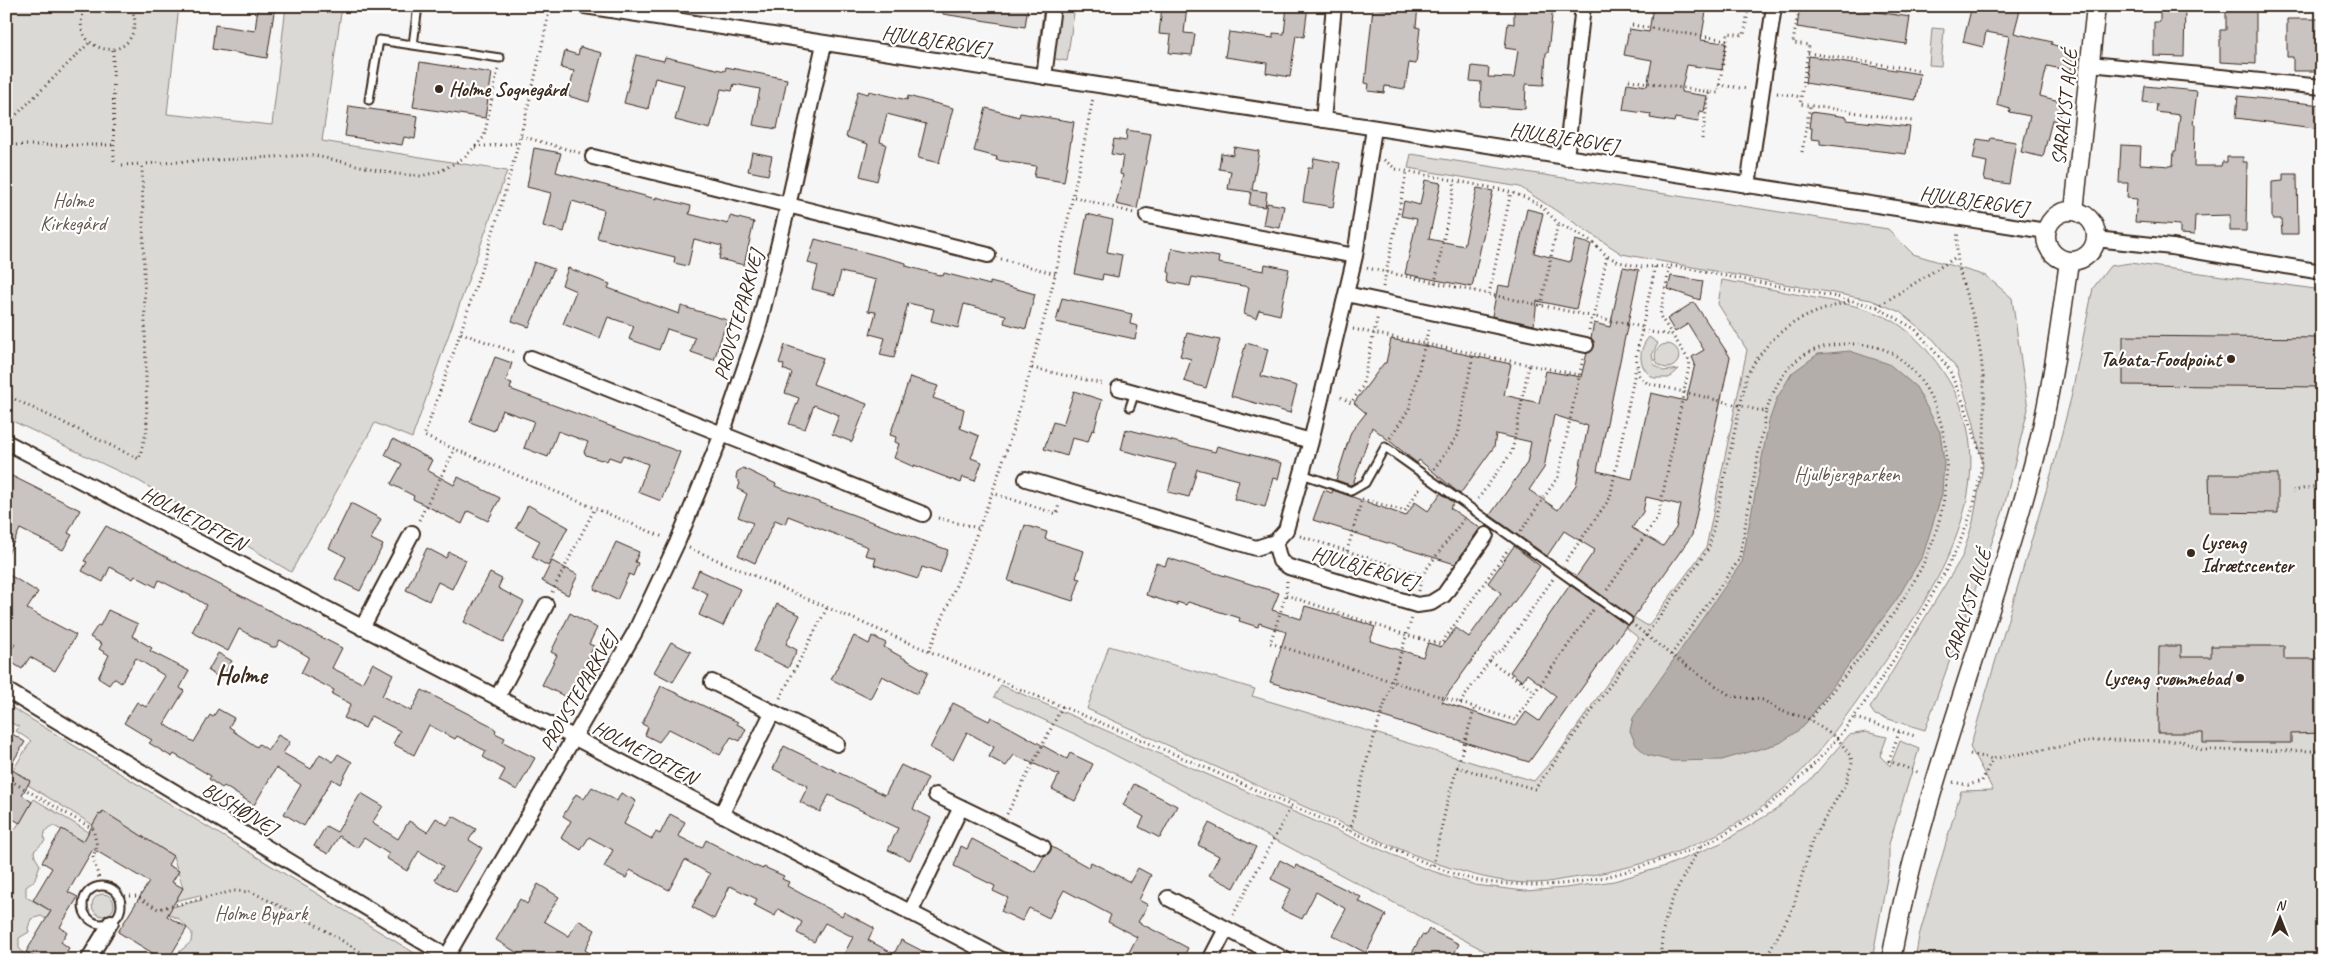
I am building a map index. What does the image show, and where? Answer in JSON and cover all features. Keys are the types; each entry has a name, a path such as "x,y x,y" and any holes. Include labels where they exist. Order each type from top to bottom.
{"street":[{"path":"1044,77 1053,6"},
{"path":"1323,120 1334,6"},
{"path":"1566,158 1584,6"},
{"path":"1748,186 1774,6"},
{"name":"SARALYST ALLÉ","path":"2074,211 2096,6"},
{"name":"HJULBJERGVEJ","path":"593,7 1748,186 2046,230"},
{"name":"PROVSTEPARKVEJ","path":"450,958 635,632 677,543 722,434 758,329 824,44"},
{"path":"2090,64 2322,87"},
{"path":"1026,479 1256,548 1274,542 1286,530 1311,441 1355,256 1374,128"},
{"path":"593,157 788,206 860,221 988,255"},
{"path":"2074,211 2088,218 2095,231 2095,239 2093,246 2084,257 2069,261 2062,260 2047,245 2046,230 2059,214 2074,211"},
{"path":"1146,216 1355,256"},
{"path":"2095,239 2172,247 2322,272"},
{"name":"SARALYST ALLÉ","path":"1891,960 1902,899 1935,778 2034,462 2059,336 2069,261"},
{"path":"1346,294 1586,345"},
{"path":"530,358 923,514"},
{"path":"1120,388 1311,441"},
{"name":"HOLMETOFTEN","path":"6,442 1002,960"},
{"path":"362,628 412,533"},
{"name":"HJULBJERGVEJ","path":"1274,542 1280,561 1288,567 1417,604 1431,603 1444,595 1486,534"},
{"path":"497,698 546,604"},
{"path":"712,682 837,744"},
{"name":"BUSHØJVEJ","path":"6,690 450,958"},
{"path":"721,815 772,712"},
{"path":"936,795 1043,846"},
{"path":"910,913 961,807"},
{"path":"1168,898 1286,960"},
{"path":"88,960 111,922"},
{"path":"1210,960 1226,929"}],"lane":[{"path":"413,45 418,6"},
{"path":"369,100 379,40 500,58"},
{"path":"1130,407 1136,392"},
{"path":"1302,474 1350,491 1365,483 1384,448 1628,620"},
{"path":"101,886 112,888 120,896 121,908 116,919 99,924 88,918 83,907 86,895 90,890 101,886"}],"path":[{"path":"43,6 83,12"},
{"path":"87,6 83,12 82,29 89,43 104,50 113,50 128,41 132,34 134,18 129,6"},
{"path":"550,6 540,63 521,136 461,333 424,436 1063,706 1350,831 1433,865 1476,880 1535,885 1622,874 1700,846 1750,819 1796,783 1838,739 1855,718 1901,647 1956,555 1974,505 1982,458 1984,406 1980,359 1974,322 1961,281 1956,257 1961,218"},
{"path":"1629,80 1718,93 1728,33 1744,35 1749,6"},
{"path":"1798,6 1792,43 1809,45 1800,104 1912,121"},
{"path":"1871,6 1910,13"},
{"path":"1632,25 1727,40"},
{"path":"6,125 89,43"},
{"path":"113,50 114,165"},
{"path":"1808,53 1918,70"},
{"path":"122,165 312,155 396,174 421,176 441,171 465,157 484,137 491,112 500,58"},
{"path":"929,651 992,493 1032,368 1074,198 1095,85"},
{"path":"1702,139 1709,92"},
{"path":"1802,152 1810,105"},
{"path":"521,136 593,157"},
{"path":"475,148 519,142"},
{"path":"6,145 114,145"},
{"path":"1372,146 1386,163 1396,169 1511,192 1540,205 1558,223 1590,240 1607,256 1642,267 1670,265 1877,307 1915,329 1948,367 1964,404 1982,458"},
{"path":"6,395 139,459 147,430 142,165"},
{"path":"1436,283 1455,181"},
{"path":"1489,294 1511,192"},
{"path":"1074,198 1146,216"},
{"path":"1541,306 1558,223"},
{"path":"988,255 1056,274"},
{"path":"1514,540 1558,477 1607,256"},
{"path":"1877,307 1956,257"},
{"path":"1422,575 1299,535 1288,567 1286,595 1270,643 1515,720 1658,517 1690,362 1660,316 1670,265"},
{"path":"1460,703 1495,653 1502,651 1610,498 1655,267"},
{"path":"1367,268 1672,335"},
{"path":"1457,767 1535,789 1709,548 1747,375 1760,351 1786,326 1818,311 1852,301"},
{"path":"1384,448 1409,408 1432,312"},
{"path":"1353,329 1579,376"},
{"path":"461,333 530,358"},
{"path":"1671,655 1739,560 1766,412 1773,390 1788,367 1805,353 1836,344 1873,345 1898,357 1921,382 1936,407 1944,432 1947,462 1946,495 1937,529 1927,555 1889,617 1810,720"},
{"path":"1350,491 1362,499 1405,511 1458,435 1473,354"},
{"path":"1637,363 1639,375 1647,383 1766,412"},
{"path":"1350,831 1368,756 1417,604 1422,575 1512,452 1529,365"},
{"path":"1032,368 1120,388"},
{"path":"412,533 455,449"},
{"path":"2293,491 2322,485"},
{"path":"992,493 1057,514 1062,490"},
{"path":"1347,551 1362,499"},
{"path":"546,604 595,508"},
{"path":"923,514 978,528"},
{"path":"772,712 828,606"},
{"path":"1628,620 1671,655 1731,696 1763,700 1781,711 1810,720 1838,739 1851,757 1852,763 1845,786 1812,840 1793,908 1765,960"},
{"path":"1490,661 1535,692"},
{"path":"1001,826 1063,706"},
{"path":"1433,865 1457,767 1475,707"},
{"path":"1855,718 1915,736"},
{"path":"1899,732 1889,761 1935,778 1968,785 1982,781 1992,759"},
{"path":"1970,754 1992,759 2097,740 2182,741 2202,750 2322,752"},
{"path":"6,778 92,829 97,846 93,857 101,886"},
{"path":"1226,929 1292,805"},
{"path":"1661,960 1660,937 1666,913 1700,846"},
{"path":"120,896 136,896 158,909 229,892 252,892 313,923 374,960"}],"green space":[{"name":"Holme Kirkegård","path":"6,6 179,6 167,114 272,125 286,6 342,6 322,141 507,171 412,438 375,423 291,572 139,481 6,418"},
{"path":"1044,6 1075,6 1067,61 1037,56"},
{"path":"1932,28 1944,29 1941,66 1929,65"},
{"path":"1411,154 1888,229 1913,254 1986,276 2012,298 2028,409 2003,511 1925,730 1875,715 1870,708 1962,557 1973,522 1983,466 1973,420 1957,369 1934,340 1900,312 1871,300 1622,254 1520,187 1408,168"},
{"name":"Lyseng Idrætscenter","path":"2130,263 2322,290 2322,960 1915,960 1919,936 1961,791 1993,790 1970,747 2052,471 2071,398 2093,288 2110,266"},
{"name":"Hjulbjergparken","path":"1722,280 1834,301 1880,314 1901,326 1917,339 1930,354 1953,388 1967,427 1971,466 1966,504 1954,542 1937,579 1917,614 1872,680 1816,754 1785,788 1748,817 1707,839 1642,863 1596,874 1546,882 1509,882 1451,868 1422,858 1087,709 1109,646 1255,689 1252,696 1534,781 1560,751 1639,638 1626,628 1633,617 1648,626 1706,548 1747,350 1718,304"},
{"path":"1649,337 1658,343 1652,355 1654,364 1663,371 1679,369 1669,378 1654,378 1642,364 1642,348"},
{"path":"1667,344 1676,347 1679,356 1676,365 1667,368 1658,365 1655,356 1658,347"},
{"path":"1001,685 1423,868 1475,885 1525,891 1614,881 1666,866 1721,843 1777,809 1810,780 1849,735 1866,732 1887,737 1880,756 1890,766 1900,741 1919,749 1889,844 1889,867 1872,960 1502,960 1079,736 994,697"},
{"name":"Holme Bypark","path":"6,704 426,960 177,960 178,953 191,942 192,933 179,919 159,910 202,900 200,895 175,901 183,888 173,856 103,812 93,825 28,785 30,781 20,774 11,773 31,741 16,731 19,727 6,720"},
{"path":"34,799 92,834 93,847 54,826 47,829 45,841 34,851 40,865 34,881 26,887 26,897 51,911 46,919 41,916 31,919 28,928 29,932 19,938 19,948 26,956 20,960 6,960 6,829 11,831 16,828"},
{"path":"103,894 113,901 114,905 107,915 103,916 93,909 92,905 99,895"}],"shaded area":[{"path":"1850,351 1889,364 1916,387 1940,432 1944,462 1942,494 1923,555 1897,599 1803,727 1780,743 1722,760 1672,761 1647,755 1636,745 1630,731 1633,718 1742,562 1769,421 1777,398 1792,373 1818,354"}],"building":[{"path":"258,6 275,6 267,58 212,49 215,25 255,31"},
{"path":"943,6 1028,6 1025,27 943,14"},
{"path":"1162,6 1187,6 1184,33 1195,34 1192,55 1169,53 1171,35 1159,34"},
{"path":"1287,6 1308,6 1304,37 1296,35 1290,77 1266,73 1267,63 1225,57 1229,32 1273,38 1273,33 1284,34"},
{"path":"1395,6 1418,6 1416,27 1420,28 1416,64 1409,63 1405,89 1385,86 1384,93 1368,91 1369,84 1365,83 1373,8 1394,11"},
{"path":"1514,6 1553,6 1548,53 1546,53 1544,85 1526,84 1525,109 1480,106 1481,82 1470,81 1472,66 1489,68 1488,77 1514,78 1518,50 1505,48 1508,23 1514,24"},
{"path":"1653,6 1707,6 1701,40 1726,43 1722,70 1687,65 1681,92 1707,96 1704,112 1700,111 1698,122 1675,118 1674,122 1650,118 1651,114 1623,110 1627,83 1647,86 1652,60 1624,55 1629,29 1649,32"},
{"path":"1800,6 1839,6 1910,17 1906,44 1797,27"},
{"path":"1972,6 2021,6 2014,33 2052,42 2051,44 2060,47 2059,50 2073,53 2071,71 2047,66 2040,96 2063,102 2058,121 2052,120 2043,157 2021,152 2030,116 2009,112 2010,109 1997,105 2009,36 1986,32 1983,47 1963,42"},
{"path":"2160,6 2185,6 2184,57 2154,56 2154,22 2160,22"},
{"path":"2226,6 2256,6 2256,64 2220,62 2220,30 2226,30"},
{"path":"2287,19 2322,19 2322,71 2293,71 2293,57 2287,57"},
{"path":"580,47 602,53 589,102 568,96 574,71 561,68 565,51 578,55"},
{"path":"636,55 664,61 665,57 725,71 726,67 787,79 777,129 753,125 760,89 734,84 732,91 721,89 710,129 675,120 684,85 655,78 648,109 624,103"},
{"path":"1809,56 1920,74 1916,100 1805,83"},
{"path":"420,62 492,73 485,118 413,107"},
{"path":"2145,86 2197,91 2193,124 2195,124 2194,166 2221,166 2222,162 2227,162 2227,157 2243,157 2243,162 2247,162 2246,231 2230,231 2230,215 2195,216 2194,235 2180,234 2180,225 2135,222 2137,199 2127,198 2128,183 2119,183 2121,145 2141,146 2140,164 2173,165 2180,115 2156,112 2157,104 2143,102"},
{"path":"858,91 868,94 869,91 907,100 908,96 953,108 939,163 918,158 926,124 887,114 880,142 886,144 877,181 860,176 868,144 846,137"},
{"path":"2238,96 2322,105 2322,129 2236,118"},
{"path":"349,106 418,116 415,139 404,137 402,145 345,136"},
{"path":"986,108 1019,117 1020,113 1074,122 1064,182 1034,177 1036,166 996,160 997,157 974,151"},
{"path":"1811,112 1847,117 1847,120 1910,127 1906,154 1820,144 1820,140 1811,139 1812,128 1809,128"},
{"path":"1127,130 1151,134 1137,209 1116,204 1123,175 1120,174 1123,156 1111,154 1114,139 1126,141"},
{"path":"1991,138 2016,142 2009,184 1984,180 1987,162 1973,159 1977,139 1990,141"},
{"path":"1234,147 1259,151 1252,190 1267,192 1265,207 1249,205 1251,192 1228,189 1231,171 1219,169 1221,153 1233,155"},
{"path":"534,148 561,153 556,172 656,199 656,197 691,206 689,214 728,224 730,216 754,222 744,265 719,259 722,246 694,239 688,266 674,263 675,257 597,238 604,210 572,201 564,232 543,226 551,193 527,187"},
{"path":"752,152 772,156 768,175 748,171"},
{"path":"1314,158 1340,163 1333,207 1303,202 1308,168 1312,168"},
{"path":"2283,174 2297,174 2298,234 2282,234 2281,219 2272,219 2272,182 2283,181"},
{"path":"1425,180 1441,183 1429,239 1464,246 1477,188 1493,191 1472,287 1405,274 1417,219 1401,216 1404,201 1420,205"},
{"path":"1267,203 1284,206 1280,228 1263,225"},
{"path":"1527,209 1543,213 1534,253 1570,262 1575,240 1591,244 1576,309 1537,301 1534,325 1492,316 1498,285 1510,287"},
{"path":"1087,214 1113,220 1107,252 1122,255 1118,277 1103,274 1102,280 1075,274"},
{"path":"815,239 906,263 906,266 943,276 944,273 990,285 990,282 1035,294 1026,329 1004,323 1006,315 964,304 958,328 931,321 934,309 908,303 894,358 880,355 885,338 870,334 876,312 868,311 876,280 841,272 835,295 812,289 818,266 808,263"},
{"path":"1172,248 1219,257 1218,263 1264,271 1265,264 1289,269 1280,315 1259,310 1256,318 1244,314 1249,287 1192,277 1190,286 1169,282 1170,273 1168,272"},
{"path":"534,262 554,269 529,327 512,321"},
{"path":"1623,267 1639,270 1597,471 1632,479 1651,393 1686,401 1695,364 1692,357 1704,350 1688,324 1675,332 1667,319 1694,302 1730,357 1692,535 1633,618 1576,577 1595,550 1564,531 1547,556 1490,515 1527,463 1531,442 1496,434 1494,447 1460,494 1419,460 1417,463 1372,427 1353,484 1350,485 1336,480 1351,432 1366,413 1354,403 1384,363 1386,363 1391,339 1511,364 1504,395 1539,403 1546,371 1581,377 1587,353 1594,347 1591,338 1594,323 1610,327","holes":["1554,415 1588,426 1576,485 1558,510 1529,490 1544,468","1646,497 1681,505 1676,528 1663,546 1632,528 1643,512"]},
{"path":"568,268 610,284 608,288 679,314 681,306 727,320 714,360 691,352 695,338 667,329 659,350 629,339 634,326 608,317 600,338 563,324 576,291 562,285"},
{"path":"1671,276 1703,281 1700,300 1668,289"},
{"path":"1062,298 1132,314 1130,324 1138,326 1135,339 1056,322"},
{"path":"1187,333 1220,340 1206,388 1184,381 1191,359 1180,356"},
{"path":"2123,336 2322,338 2322,387 2123,385"},
{"path":"1246,343 1268,349 1261,376 1297,386 1290,413 1231,396"},
{"path":"785,345 823,358 813,384 867,404 852,442 832,434 839,415 814,405 805,429 789,424 799,398 785,393 792,373 783,369 784,365 779,363"},
{"path":"495,357 512,363 506,381 512,383 510,389 680,452 661,501 638,492 648,464 623,455 620,461 609,457 607,461 586,455 584,452 588,442 558,431 548,457 524,448 534,421 502,410 494,431 470,422"},
{"path":"910,377 938,386 933,398 964,409 960,428 979,436 971,458 982,462 975,481 963,477 961,483 894,458 899,444 895,442 896,437 890,435"},
{"path":"1074,391 1102,400 1094,431 1092,430 1088,442 1072,438 1067,456 1044,449 1053,422 1063,425"},
{"path":"1126,429 1215,452 1217,446 1282,463 1278,479 1273,478 1265,507 1234,499 1239,480 1197,469 1189,497 1168,492 1176,464 1121,450"},
{"path":"393,439 432,460 427,470 454,485 458,477 500,498 488,521 468,511 462,524 413,499 414,496 391,484 402,464 385,455"},
{"path":"743,468 776,484 775,486 948,550 940,573 922,567 918,579 874,565 876,558 865,555 868,547 788,516 785,524 775,520 755,563 738,555 753,523 738,517 747,494 738,489 740,483 736,478 737,472"},
{"path":"6,473 80,510 68,533 72,535 63,550 20,529 6,558"},
{"path":"2209,474 2278,474 2278,513 2210,512"},
{"path":"1324,490 1332,493 1333,490 1406,516 1415,502 1428,511 1441,493 1454,503 1450,508 1480,528 1455,564 1313,520"},
{"path":"351,503 381,519 371,539 383,545 360,591 335,579 346,557 329,548"},
{"path":"528,505 568,527 548,566 532,557 540,541 516,528"},
{"path":"1025,525 1047,532 1045,539 1084,551 1076,578 1080,579 1073,601 1008,581"},
{"path":"106,526 342,648 332,668 362,683 373,663 393,674 382,696 411,711 422,690 490,725 496,730 495,733 505,738 503,742 535,758 517,790 499,781 505,770 483,757 486,751 457,736 455,739 429,725 414,755 393,744 400,731 371,716 365,728 344,718 351,704 332,694 334,690 301,673 309,657 280,640 276,647 272,647 239,629 228,651 192,632 206,605 191,596 159,580 156,587 135,576 133,579 110,567 103,582 82,571 87,562 84,561"},
{"path":"616,542 639,552 635,562 638,563 633,576 629,574 617,600 594,589"},
{"path":"1514,546 1540,566 1442,702 1516,726 1526,712 1539,721 1556,696 1527,674 1522,681 1510,672 1570,585 1627,625 1529,762 1270,682 1286,632 1259,623 1258,627 1239,621 1240,618 1188,602 1186,605 1177,602 1177,605 1146,595 1156,563 1165,566 1168,558 1279,593 1272,610 1301,619 1305,606 1361,622 1375,627 1370,641 1423,657 1428,643 1441,647 1456,628 1469,637 1501,593 1488,583"},
{"path":"427,548 446,558 449,552 466,560 452,589 438,582 429,601 406,590"},
{"path":"552,561 578,575 568,595 542,581"},
{"path":"699,570 740,589 723,626 699,615 708,594 692,586"},
{"path":"6,573 38,592 27,609 76,635 55,671 30,657 22,669 6,659 15,644 6,638"},
{"path":"490,573 502,579 498,588 524,602 503,642 464,622"},
{"path":"777,604 800,615 786,644 797,650 788,668 754,651"},
{"path":"108,610 138,624 132,636 152,648 150,651 189,671 180,688 184,691 164,724 194,742 210,715 213,717 218,709 234,718 229,727 233,731 257,747 259,744 268,750 278,735 290,742 283,753 311,769 320,754 333,762 338,754 352,762 340,784 332,779 304,826 284,814 301,785 276,768 254,805 224,786 222,788 209,779 211,776 174,754 172,757 149,743 152,740 124,723 137,702 146,707 165,676 136,658 121,683 114,678 109,685 98,678 109,655 99,649 102,644 90,637 98,625 100,626"},
{"path":"570,613 597,628 589,644 594,646 568,698 542,685 557,655 551,652"},
{"path":"854,636 869,644 872,636 886,643 884,647 928,672 917,694 882,676 870,699 831,679"},
{"path":"671,642 691,652 673,682 654,672"},
{"name":"Lyseng svømmebad","path":"2159,646 2181,646 2181,657 2211,657 2211,646 2284,646 2284,659 2322,659 2322,733 2291,734 2291,743 2203,743 2203,733 2158,733"},
{"path":"218,653 232,661 222,679 208,671"},
{"path":"661,686 738,722 737,724 746,729 740,741 731,737 720,755 669,729 659,742 645,735 648,727 642,724"},
{"path":"953,703 989,721 991,717 1067,759 1070,753 1093,764 1075,801 1052,789 1059,775 1014,755 1006,766 989,757 994,747 967,732 953,760 930,748"},
{"path":"6,730 25,742 9,768 30,781 22,795 32,802 20,823 9,817 6,821"},
{"path":"784,746 885,795 901,765 928,778 913,809 931,818 910,860 888,850 898,828 829,795 820,812 800,802 808,786 773,769"},
{"path":"1134,784 1177,806 1160,838 1139,827 1144,817 1123,805"},
{"path":"592,787 617,801 621,793 636,801 624,824 652,839 656,832 660,834 670,814 685,822 678,836 702,848 706,840 753,865 763,869 764,867 784,876 782,879 789,882 787,886 842,916 844,912 874,928 868,940 894,954 901,940 940,960 841,960 853,937 825,923 814,942 797,933 802,922 778,909 775,916 754,905 757,899 730,886 714,919 692,907 710,874 685,860 669,890 630,870 626,878 604,867 613,850 589,837 581,850 561,838 571,821 563,816 576,794 584,799"},
{"path":"361,793 383,806 372,823 398,839 409,821 427,832 436,818 447,825 453,816 476,829 469,840 482,848 456,892 435,880 443,866 419,851 407,871 386,858 389,854 364,838 357,848 339,836 328,854 314,846 326,826 337,832"},
{"path":"103,811 173,856 168,865 179,871 172,882 183,888 167,916 187,928 168,960 164,960 118,932 149,882 93,849 68,892 78,897 60,927 67,932 61,942 69,948 62,959 54,954 51,960 40,960 26,952 51,911 33,900 52,868 42,862 62,829 83,842 99,814 101,815"},
{"path":"1209,823 1256,847 1234,888 1209,875 1219,856 1198,845"},
{"path":"972,839 1035,872 1044,856 1048,854 1052,847 1088,867 1091,862 1130,882 1138,868 1151,875 1139,900 1148,905 1138,922 1188,948 1182,960 1125,960 1137,937 1108,922 1111,915 1064,890 1049,918 1029,908 1022,921 1001,911 1008,898 993,891 995,886 954,866 961,846 967,849"},
{"path":"1280,860 1295,868 1296,865 1361,897 1358,901 1386,915 1366,953 1332,935 1346,909 1316,892 1302,919 1281,909 1291,889 1271,879"},
{"path":"538,884 559,897 544,921 569,936 578,920 595,930 585,950 601,960 529,960 496,940 520,899 527,904"},
{"path":"1429,929 1459,944 1451,960 1408,960 1422,935 1425,936"}],"place":[{"name":"Holme Sognegård","path":"439,89"},
{"name":"Tabata-Foodpoint","path":"2231,359"},
{"name":"Lyseng Idrætscenter","path":"2191,553"},
{"name":"Lyseng svømmebad","path":"2240,678"}],"district":[{"name":"Holme","path":"241,674"}]}
